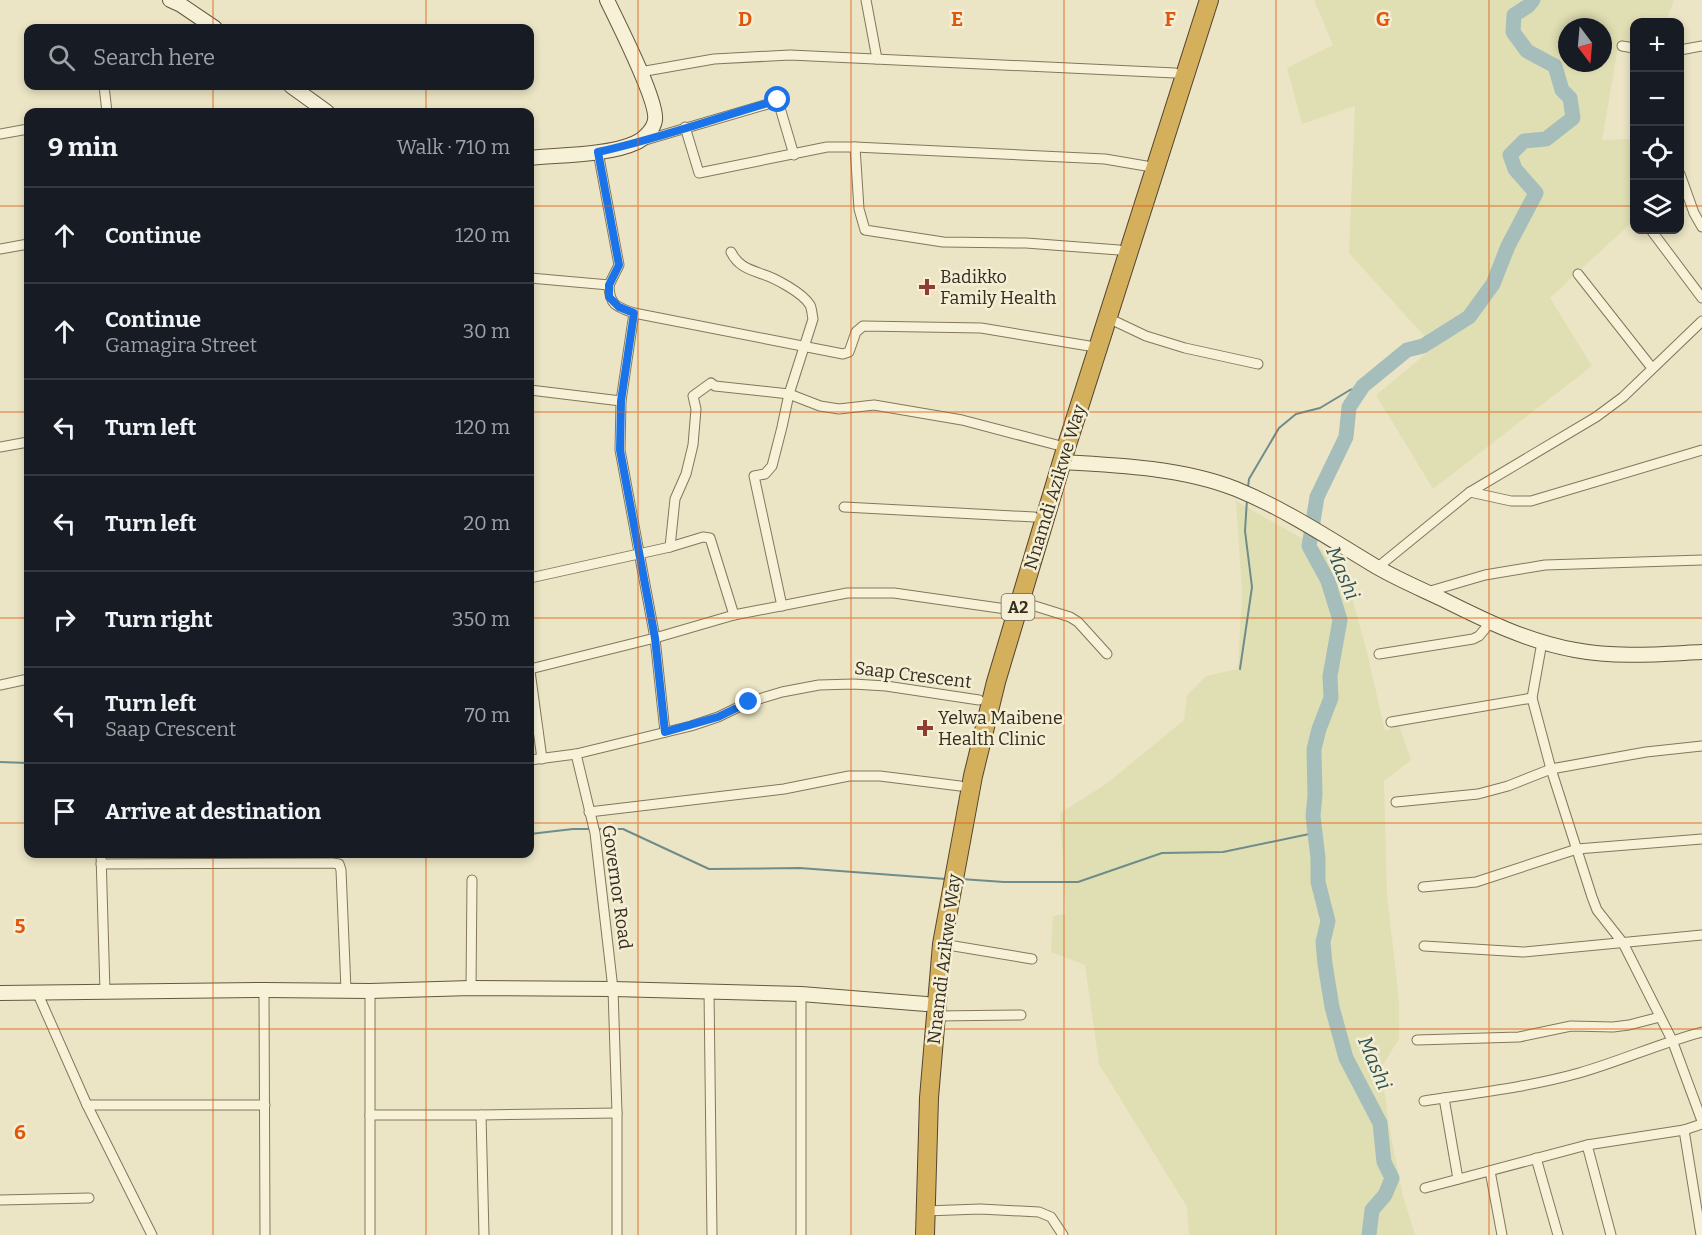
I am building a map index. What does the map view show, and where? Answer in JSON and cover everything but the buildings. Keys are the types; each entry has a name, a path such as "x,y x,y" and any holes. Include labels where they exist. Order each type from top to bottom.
{"highway":[{"name":"Nnamdi Azikwe Way","path":"925,1235 933,934 944,861 979,700 1013,605 1060,453 1089,346 1198,0"},
{"name":"Nnamdi Azikwe Way","path":"913,1235 919,1089 942,944 973,776 1034,517 1060,453 1108,318 1209,0"}],"street":[{"path":"170,0 209,24"},
{"path":"607,0 652,99 656,118 648,134 634,144"},
{"path":"866,0 877,59"},
{"path":"1622,46 1630,47"},
{"path":"1684,49 1702,46"},
{"path":"640,72 714,59 790,55 1175,74"},
{"path":"104,90 107,108"},
{"path":"297,90 321,108"},
{"path":"534,158 598,152 634,144 778,100 794,155"},
{"path":"685,127 699,173 827,147 1105,159 1146,166"},
{"path":"0,134 24,130"},
{"path":"855,147 859,209 865,230 943,242 1026,243 1119,250"},
{"path":"598,152 619,265 609,285 609,297 615,304 634,313 847,354 856,332 863,326 981,328 1089,346"},
{"path":"1682,180 1694,213 1702,227"},
{"path":"1653,234 1702,298"},
{"path":"0,249 24,245"},
{"path":"731,252 746,269 763,274 803,295 811,307 813,319 789,394 772,466 765,474 754,476 782,606"},
{"path":"1578,274 1652,368"},
{"path":"534,278 609,285"},
{"path":"634,313 621,401 620,450 655,638 665,732"},
{"path":"1108,318 1146,336 1185,348 1258,364"},
{"path":"1378,567 1470,492 1596,417 1623,397 1702,321"},
{"path":"669,547 675,499 686,474 693,445 696,408 693,396 698,390 711,383 715,386 789,394 820,406 838,409 874,405 962,420 1060,453 1185,475 1234,488 1427,592 1490,623 1542,642 1575,650 1611,654 1702,652"},
{"path":"534,390 621,401"},
{"path":"0,447 24,443"},
{"path":"1470,492 1511,501 1532,501 1702,450"},
{"path":"844,507 1034,517"},
{"path":"534,577 669,547 703,537 710,538 734,615"},
{"path":"1427,592 1485,575 1545,564 1702,560"},
{"path":"534,669 734,615 847,593 894,593 1013,605 1070,617 1078,622 1107,654"},
{"path":"1379,654 1473,639 1479,636 1490,623"},
{"path":"1425,1188 1587,1145 1684,1130 1702,1122 1672,1040 1623,943 1597,910 1551,770 1532,698 1542,642"},
{"path":"0,685 24,680"},
{"name":"Saap Crescent","path":"534,760 576,754 665,732 709,720 749,702 782,692 819,685 886,686 979,700"},
{"path":"1390,722 1532,698"},
{"path":"534,700 542,759"},
{"path":"1396,802 1478,794 1551,770 1646,752 1702,746"},
{"name":"Governor Road","path":"576,754 596,833 613,989 617,1113 617,1235"},
{"path":"589,812 784,789 849,776 880,776 960,786"},
{"path":"1423,887 1476,882 1577,849 1702,839"},
{"path":"105,992 101,859 339,864 346,990"},
{"path":"471,988 472,880"},
{"path":"1424,946 1523,952 1702,935"},
{"path":"942,944 1032,959"},
{"path":"0,993 370,991 471,988 709,990 801,994 932,1009 1021,1016"},
{"path":"264,990 265,1235"},
{"path":"709,990 712,1235"},
{"path":"370,991 370,1235"},
{"path":"37,992 87,1105 152,1235"},
{"path":"801,994 801,1235"},
{"path":"1417,1040 1519,1037 1571,1026 1629,1025 1660,1017"},
{"path":"1424,1101 1541,1082 1580,1073 1672,1040 1702,1032"},
{"path":"1444,1098 1458,1179"},
{"path":"87,1105 265,1105"},
{"path":"370,1115 617,1113"},
{"path":"481,1115 484,1235"},
{"path":"1684,1130 1701,1235"},
{"path":"1587,1145 1611,1235"},
{"path":"1536,1158 1558,1235"},
{"path":"1490,1170 1502,1235"},
{"path":"0,1200 89,1198"},
{"path":"925,1211 980,1209 1039,1212 1051,1218 1063,1235"}],"green space":[{"path":"1314,0 1674,0 1667,18 1630,18 1630,43 1619,42 1602,140 1630,139 1630,224 1550,298 1592,366 1433,489 1376,395 1434,347 1349,253 1355,106 1302,124 1287,68 1333,45"},
{"path":"1236,501 1342,561 1367,652 1385,731 1399,725 1411,760 1384,781 1387,894 1399,1000 1399,1039 1381,1068 1390,1131 1403,1196 1415,1235 1189,1235 1187,1207 1099,1064 1085,965 1051,952 1053,916 1066,914 1060,813 1106,784 1184,720 1187,695 1206,676 1238,669 1242,593"}],"waterway":[{"name":"Mashi","path":"1369,1235 1372,1210 1385,1195 1392,1178 1384,1162 1380,1123 1346,1058 1332,1007 1325,964 1323,942 1328,921 1318,882 1318,858 1313,816 1314,749 1331,698 1330,676 1340,620 1328,581 1309,546 1317,497 1346,437 1349,407 1363,386 1407,350 1423,346 1469,317 1493,284 1508,246 1536,193 1515,169 1510,155 1524,141 1546,139 1573,118 1570,98 1562,90 1555,66 1527,51 1513,32 1514,15 1533,0"},
{"path":"1248,487 1249,479 1279,428 1296,414 1320,408 1350,390 1363,386"},
{"path":"1240,669 1252,587 1245,531 1247,499"},
{"path":"0,762 24,763"},
{"path":"534,834 592,829"},
{"path":"598,829 623,829 709,869 800,868 946,879"},
{"path":"961,879 1004,882 1078,882 1162,853 1223,852 1314,833"}],"place":[{"name":"Badikko Family Health","path":"927,287"},
{"name":"Yelwa Maibene Health Clinic","path":"925,728"}],"route":[{"path":"749,702 718,717 665,732 655,638 620,450 621,401 634,313 619,307 609,297 609,285 619,265 598,152 634,144 778,100"}]}
